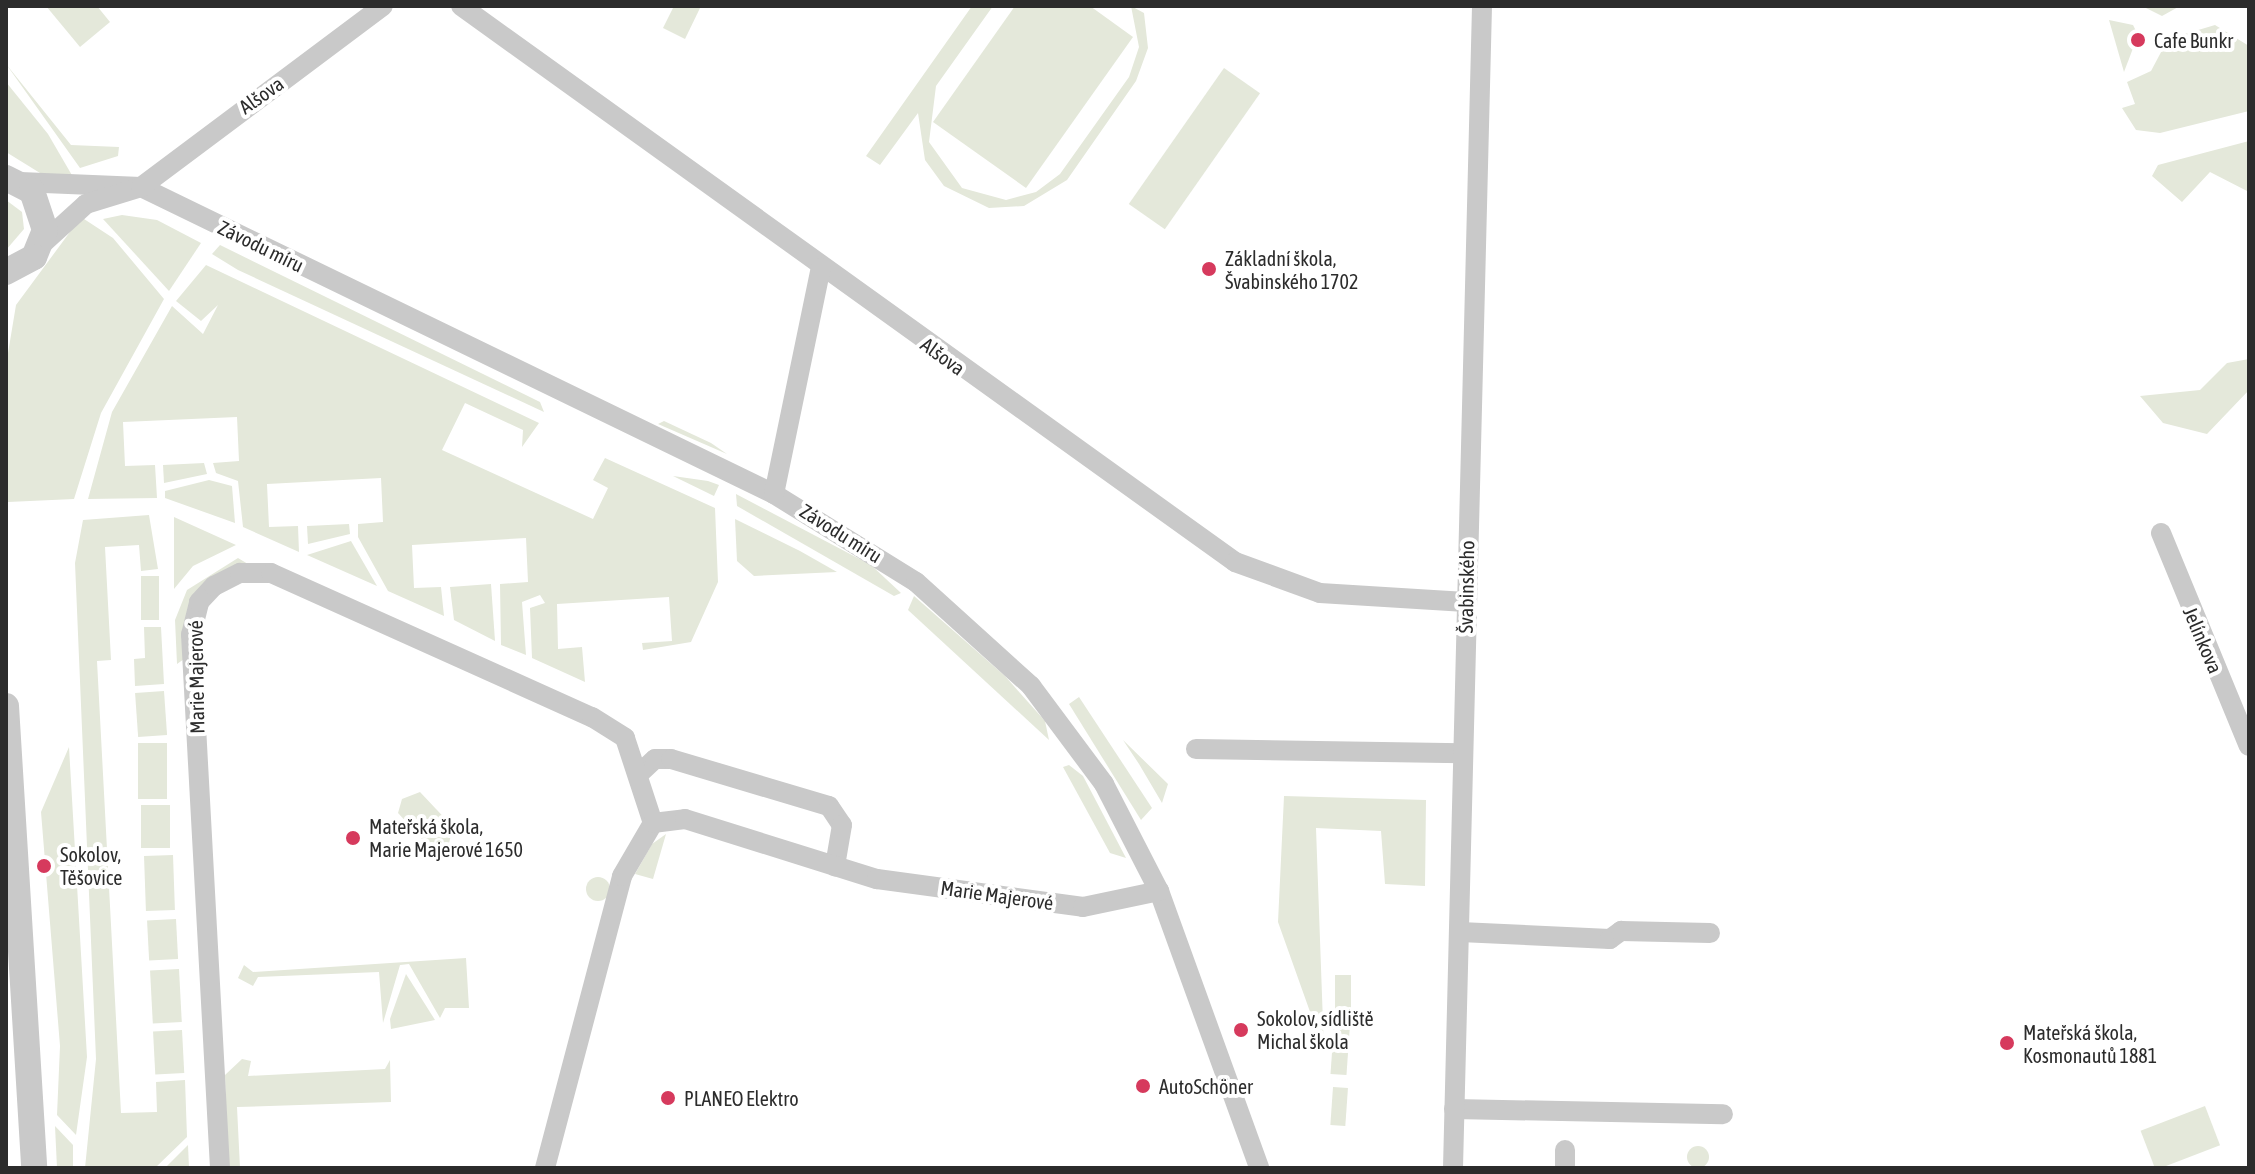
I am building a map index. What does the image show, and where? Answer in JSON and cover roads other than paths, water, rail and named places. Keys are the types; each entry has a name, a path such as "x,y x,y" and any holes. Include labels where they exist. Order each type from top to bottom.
{"street":[{"name":"Alšova","path":"141,187 383,6"},
{"name":"Alšova","path":"461,6 821,268 1235,562 1320,593 1466,602"},
{"name":"Švabinského","path":"1453,1168 1482,6"},
{"name":"Závodu míru","path":"13,180 141,187 839,528 980,633 1078,746 1159,891 1259,1168"},
{"path":"13,180 45,216 42,244"},
{"path":"6,272 23,266 86,204 141,187"},
{"path":"774,494 821,268"},
{"name":"Jelínkova","path":"2161,533 2249,746"},
{"name":"Marie Majerové","path":"220,1168 191,635 206,593 230,576 271,573 592,717 625,738 641,772 653,823 685,819 835,866 1083,907 1159,891"},
{"path":"6,706 34,1168"},
{"path":"1196,749 1462,753"},
{"path":"641,772 655,759 671,759 829,806 842,825 835,866"},
{"path":"545,1168 622,876 653,823"},
{"path":"1460,932 1610,939 1621,931 1710,933"},
{"path":"1454,1109 1723,1114"}],"place":[{"name":"Cafe Bunkr","path":"2138,40"},
{"name":"Základní škola, Švabinského 1702","path":"1209,269"},
{"name":"Mateřská škola, Marie Majerové 1650","path":"353,838"},
{"name":"Sokolov, Těšovice","path":"44,866"},
{"name":"Sokolov, sídliště Michal škola","path":"1241,1030"},
{"name":"Mateřská škola, Kosmonautů 1881","path":"2007,1043"},
{"name":"AutoSchöner","path":"1143,1086"},
{"name":"PLANEO Elektro","path":"668,1098"}]}
